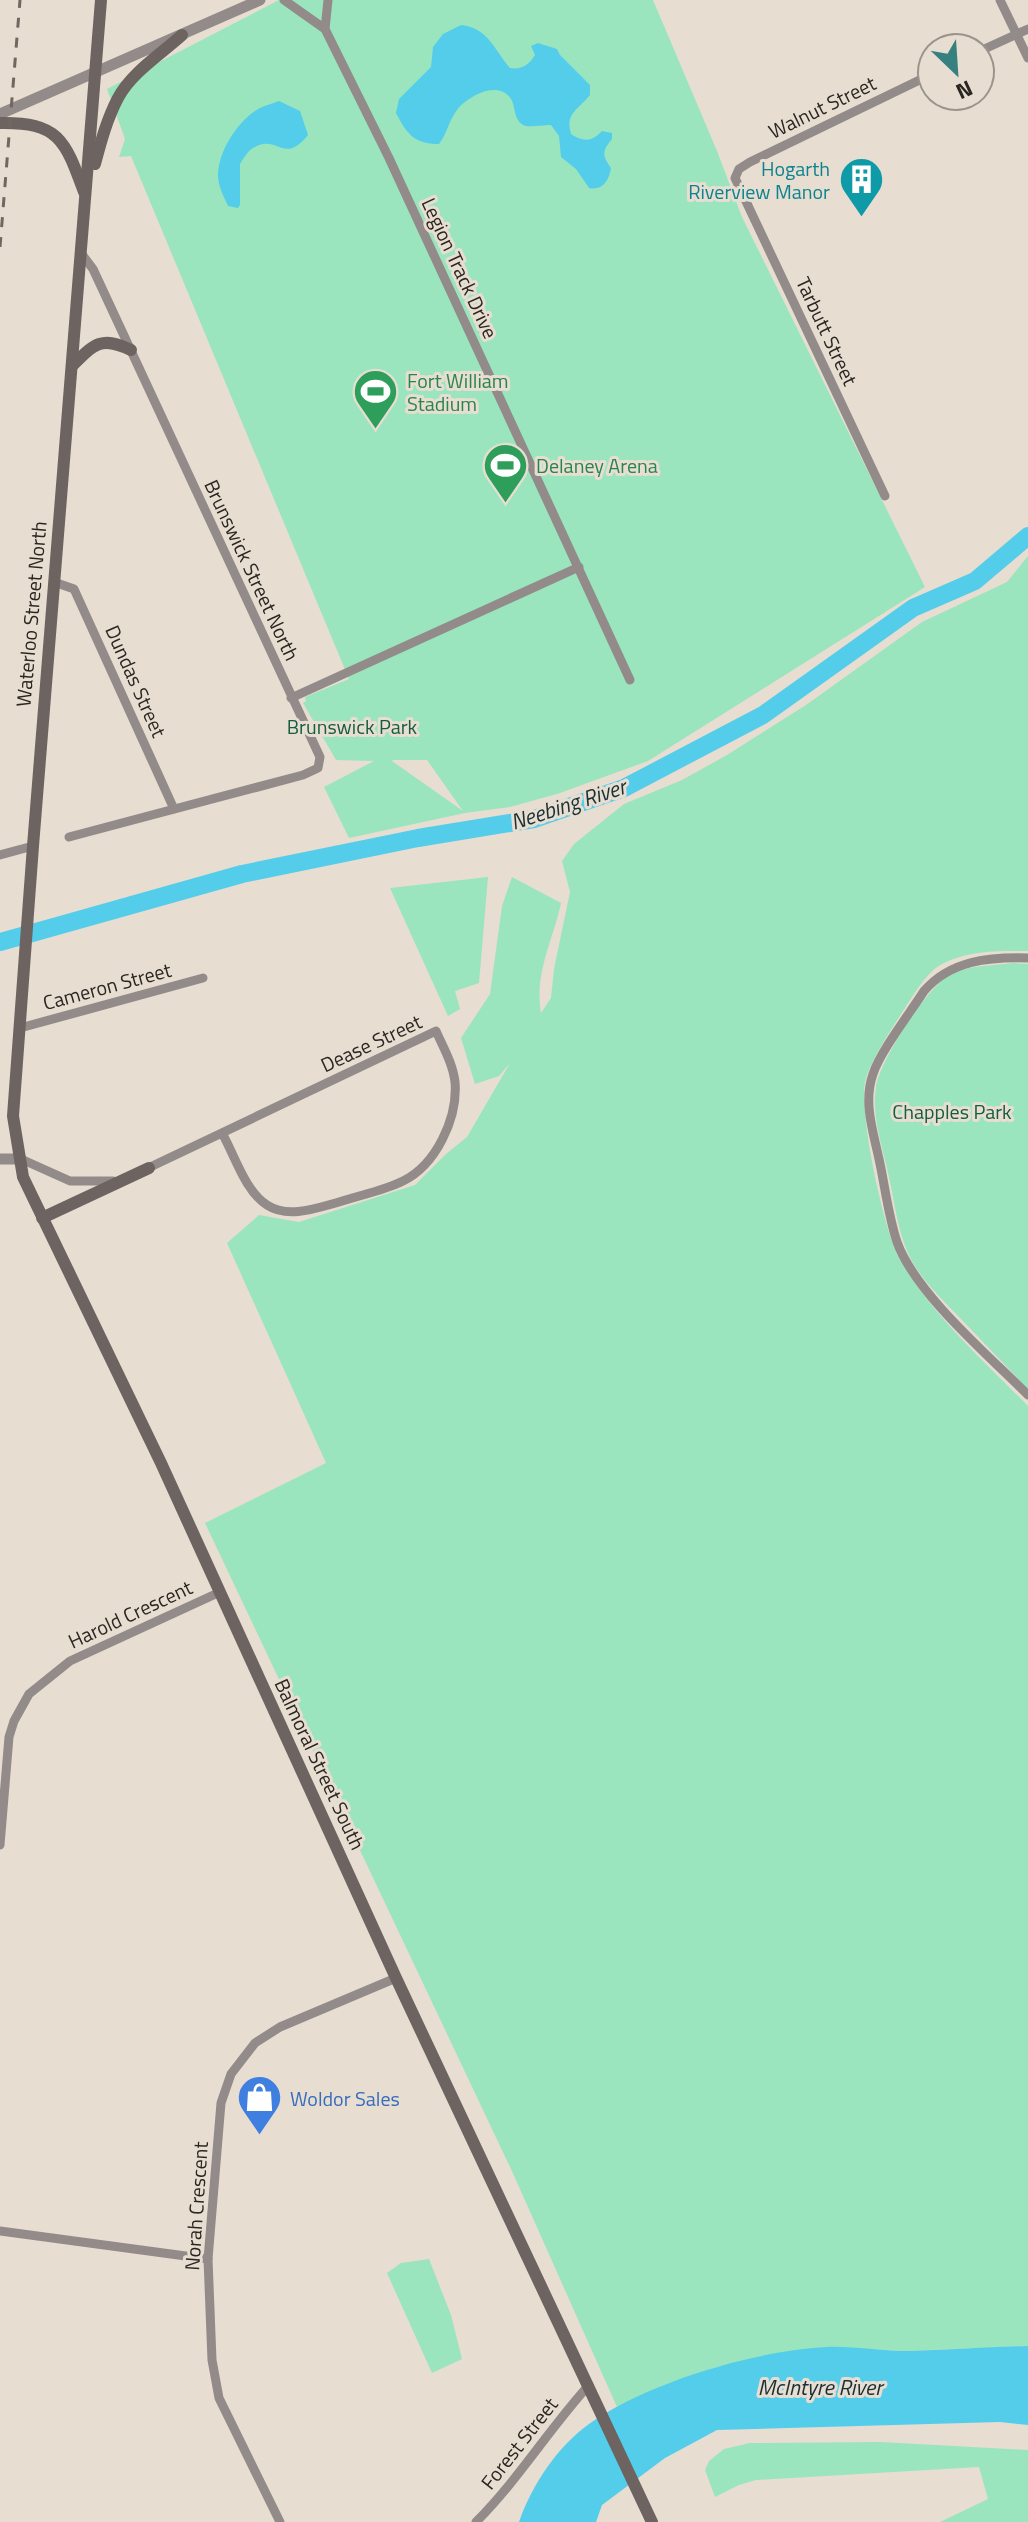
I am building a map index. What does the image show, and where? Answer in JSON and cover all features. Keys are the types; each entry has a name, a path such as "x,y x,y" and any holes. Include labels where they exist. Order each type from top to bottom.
{"main road":[{"name":"Waterloo Street North","path":"21,1159 13,1116 101,0"},
{"path":"87,198 103,132 119,95 134,77 182,35"},
{"path":"0,123 42,126 58,137 75,166 87,198"},
{"path":"73,365 85,352 104,342 114,342 131,350"},
{"name":"Balmoral Street South","path":"21,1159 23,1177 161,1463 396,1978 652,2522"},
{"path":"42,1218 149,1168"}],"street":[{"path":"0,114 260,0"},
{"name":"Legion Track Drive","path":"284,0 325,29 389,158 630,680"},
{"path":"325,29 328,0"},
{"path":"1000,0 1028,58"},
{"path":"996,44 1028,29"},
{"name":"Walnut Street","path":"737,181 735,178 739,169 750,162 916,82"},
{"name":"Tarbutt Street","path":"737,181 885,496"},
{"name":"Brunswick Street North","path":"81,253 93,269 320,757 318,768 303,775 174,809"},
{"path":"291,698 579,567"},
{"name":"Dundas Street","path":"54,582 74,589 174,809"},
{"path":"69,837 174,809"},
{"path":"0,855 33,846"},
{"path":"1028,958 958,965 933,981 874,1070 869,1093 871,1122 889,1210 898,1244 906,1260 950,1316 1028,1395"},
{"name":"Cameron Street","path":"20,1028 203,978"},
{"name":"Dease Street","path":"21,1159 70,1181 109,1183 149,1168 222,1133 436,1031 455,1082 449,1125 426,1163 406,1180 299,1211 274,1209 258,1198 222,1133"},
{"path":"0,1159 21,1159"},
{"name":"Harold Crescent","path":"0,1845 9,1737 29,1694 70,1661 220,1592"},
{"name":"Norah Crescent","path":"280,2522 219,2398 212,2360 208,2259 221,2103 231,2074 255,2043 280,2027 396,1978"},
{"path":"0,2231 208,2259"},
{"name":"Forest Street","path":"476,2522 523,2470 568,2408 589,2385"}],"green space":[{"name":"Brunswick Park","path":"279,0 653,0 742,217 925,587 648,761 557,794 510,807 465,813 349,838 324,787 374,761 336,760 303,703 305,697 349,679 131,156 119,157 125,139 107,89","holes":["427,760 463,811 392,761"]},
{"path":"1028,556 1028,951 964,956 932,971 876,1055 867,1075 864,1099 874,1173 887,1225 900,1260 943,1318 1028,1406 1028,2346 905,2351 826,2347 717,2367 617,2407 511,2169 205,1523 326,1463 227,1243 259,1215 299,1222 415,1185 467,1137 510,1063 499,1076 475,1084 461,1038 490,994 502,906 512,877 561,903 542,971 541,1013 551,998 570,892 562,861 574,844 624,804 682,780 806,705 922,622 1007,582"},
{"path":"488,877 479,983 455,991 460,1009 448,1016 390,888"},
{"name":"Chapples Park","path":"1028,964 1028,1389 939,1296 913,1262 899,1227 875,1111 876,1087 885,1061 916,1010 939,983 963,970"},
{"path":"429,2259 451,2315 462,2359 432,2373 387,2273 401,2263"},
{"path":"880,2442 1028,2450 1028,2522 940,2522 988,2499 979,2467 756,2480 715,2497 705,2470 709,2461 724,2449 750,2443"}],"water":[{"path":"461,25 485,35 510,68 527,64 535,55 531,46 538,43 557,49 590,85 590,95 571,116 570,127 571,134 583,139 591,139 602,131 612,133 604,154 611,168 604,184 589,188 576,169 561,157 559,136 551,125 522,124 511,99 498,90 483,92 462,105 439,144 417,140 408,132 396,113 399,99 431,67 433,47 443,34"},
{"path":"279,101 300,111 308,135 292,148 262,144 251,149 240,164 240,205 238,208 228,206 218,176 225,148 248,117"},
{"name":"McIntyre River","path":"1028,2346 1028,2425 1000,2422 717,2430 665,2458 602,2505 596,2522 519,2522 547,2468 577,2433 613,2409 671,2382 735,2362 826,2347 906,2351"}],"waterway":[{"name":"Neebing River","path":"0,942 242,874 418,838 534,819 624,788 763,715 913,608 975,581 1028,536"}],"railway":[{"path":"0,247 20,0"}],"place":[{"name":"Hogarth Riverview Manor","path":"861,218"},
{"name":"Fort William Stadium","path":"376,431"},
{"name":"Delaney Arena","path":"505,504"},
{"name":"Woldor Sales","path":"259,2137"}]}
